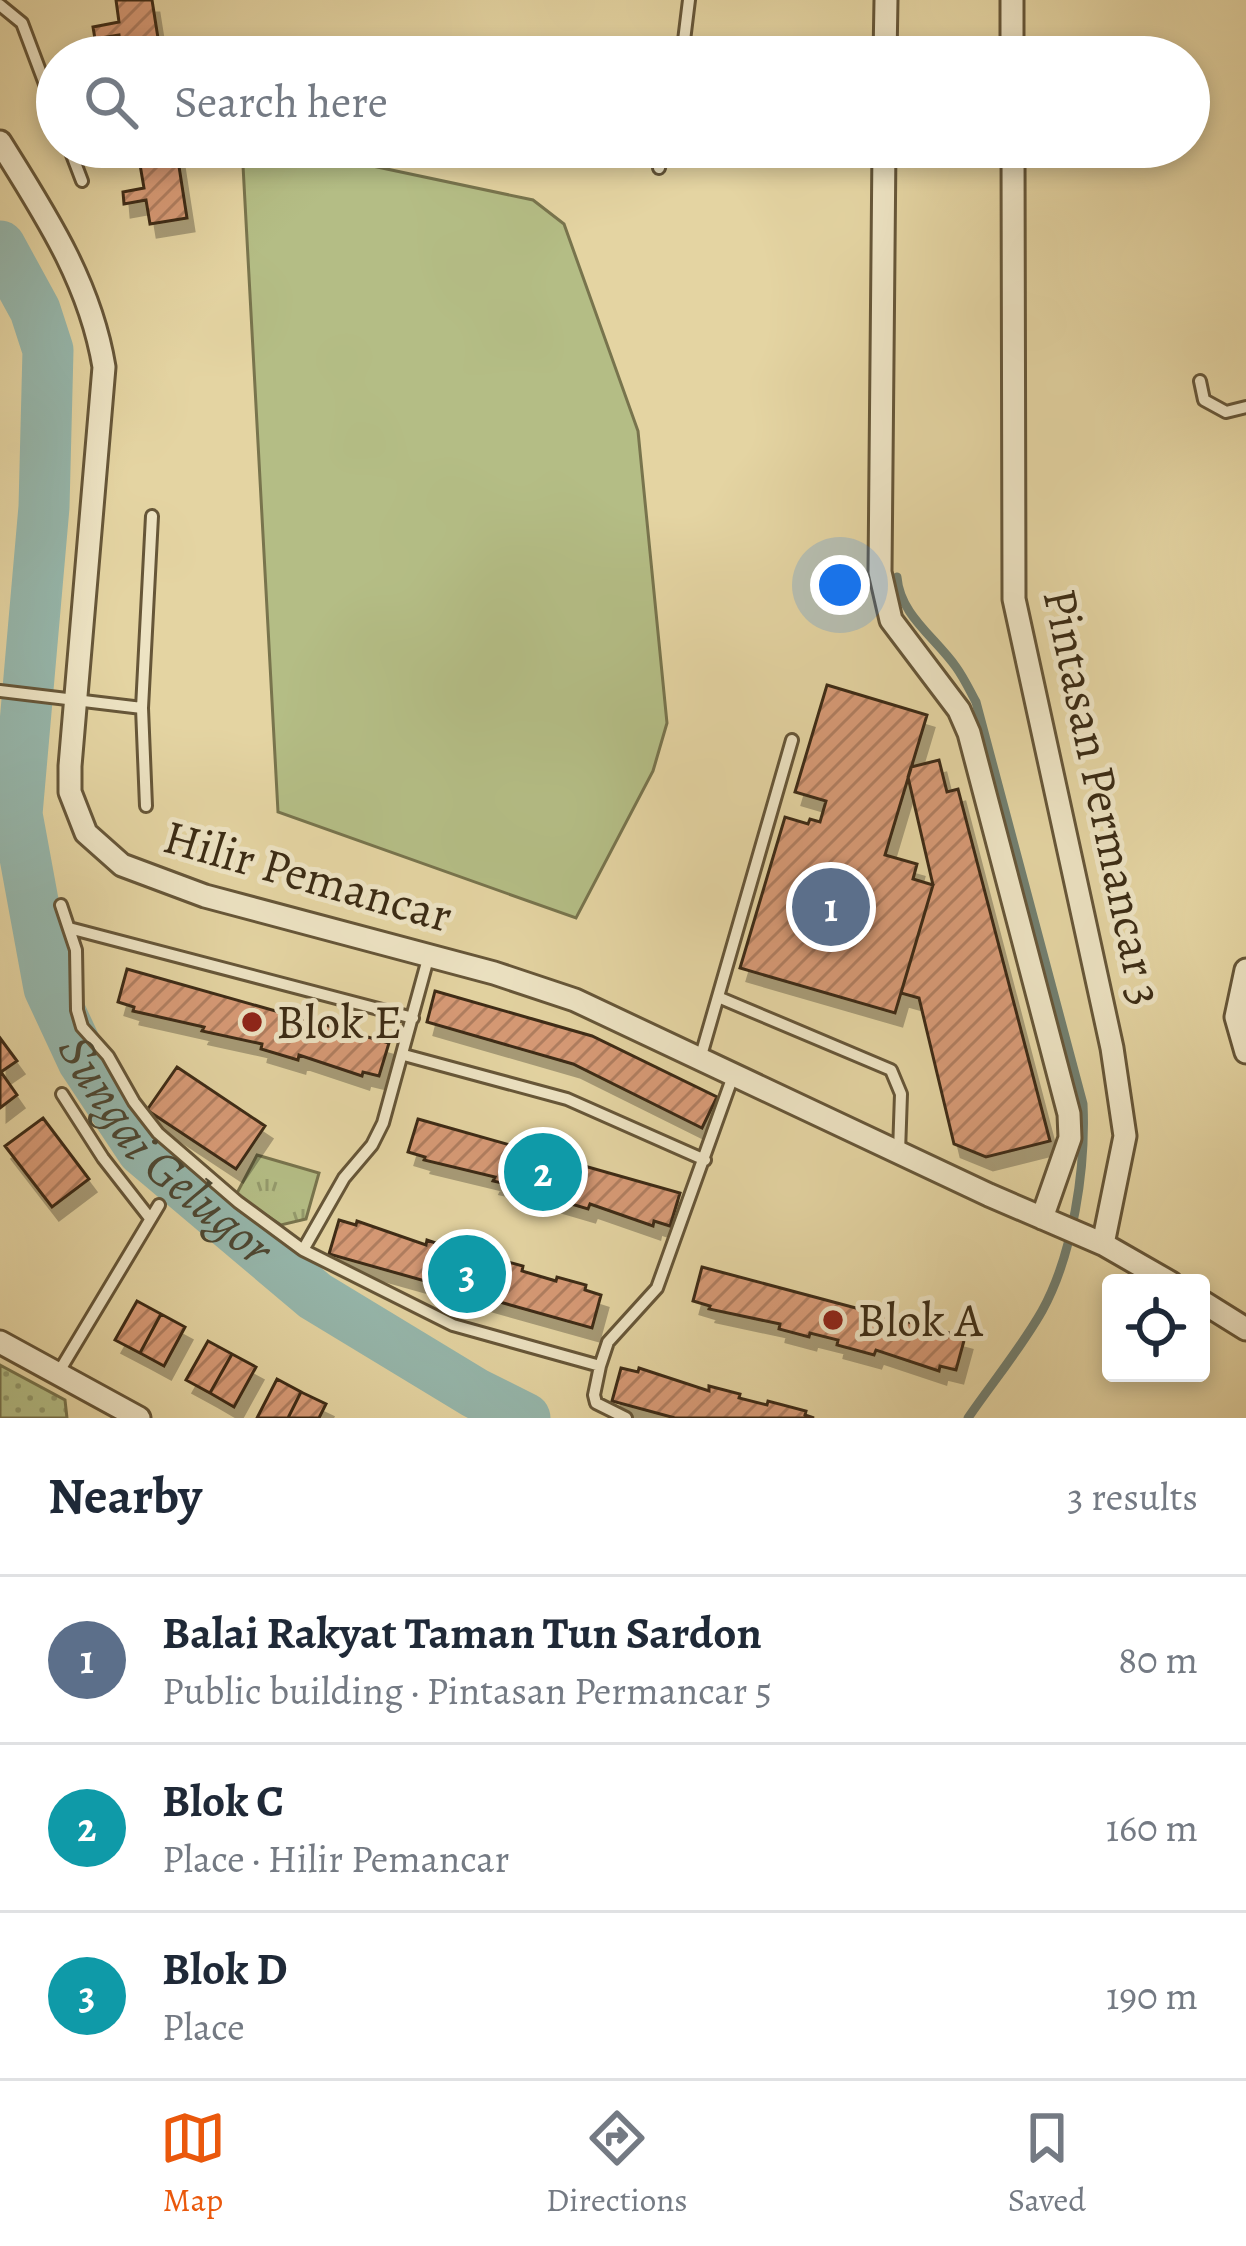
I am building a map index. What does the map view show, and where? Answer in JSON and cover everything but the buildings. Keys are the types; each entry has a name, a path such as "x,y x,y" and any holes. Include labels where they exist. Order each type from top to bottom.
{"street":[{"path":"885,36 886,0"},
{"path":"1012,0 1012,36"},
{"name":"Hilir Pemancar","path":"0,142 71,260 93,316 104,368 65,699 70,792 86,833 122,866 206,896 429,955 575,1000 1093,1240 1155,1274"},
{"path":"884,168 880,572 884,601 891,620 959,710 969,733 1069,1114 1070,1138 1050,1221"},
{"name":"Pintasan Permancar 3","path":"1012,168 1014,599 1112,1048 1125,1136 1093,1240"},
{"path":"1246,970 1236,1018 1246,1052"},
{"path":"1210,1307 1246,1329"},
{"path":"0,1342 139,1418"}],"lane":[{"path":"684,36 688,0"},
{"path":"0,5 22,23 36,60"},
{"path":"77,168 82,182"},
{"path":"1200,381 1204,400 1226,412 1246,407"},
{"path":"146,806 142,708 152,516"},
{"path":"0,691 142,708"},
{"path":"700,1059 793,740"},
{"path":"61,905 76,950 77,1010 82,1027 158,1133 238,1202 303,1250 453,1325 600,1366"},
{"path":"69,928 413,1018"},
{"path":"303,1250 344,1178 372,1145 404,1055 429,955"},
{"path":"718,997 891,1070 901,1094 899,1152"},
{"path":"404,1055 567,1100 705,1160"},
{"path":"626,1418 596,1403 600,1366 608,1342 657,1288 733,1076"},
{"path":"62,1094 149,1217"},
{"path":"57,1376 159,1205"}],"green space":[{"path":"243,168 382,168 533,200 564,224 638,431 667,723 653,771 576,918 278,812"},
{"path":"257,1155 319,1173 306,1219 281,1225 236,1195"},
{"path":"0,1365 65,1400 67,1418 0,1418"}],"waterway":[{"name":"Sungai Gelugor","path":"0,246 35,310 48,350 44,507 17,814 49,988 83,1061 142,1150 315,1296 525,1418"},
{"path":"897,577 911,614 956,667 976,702 1083,1104 1080,1183 1053,1289 1034,1325 968,1418"}],"place":[{"name":"Balai Rakyat Taman Tun Sardon","path":"831,907"},
{"name":"Blok E","path":"252,1022"},
{"name":"Blok C","path":"543,1172"},
{"name":"Blok D","path":"467,1274"},
{"name":"Blok A","path":"833,1320"}]}
